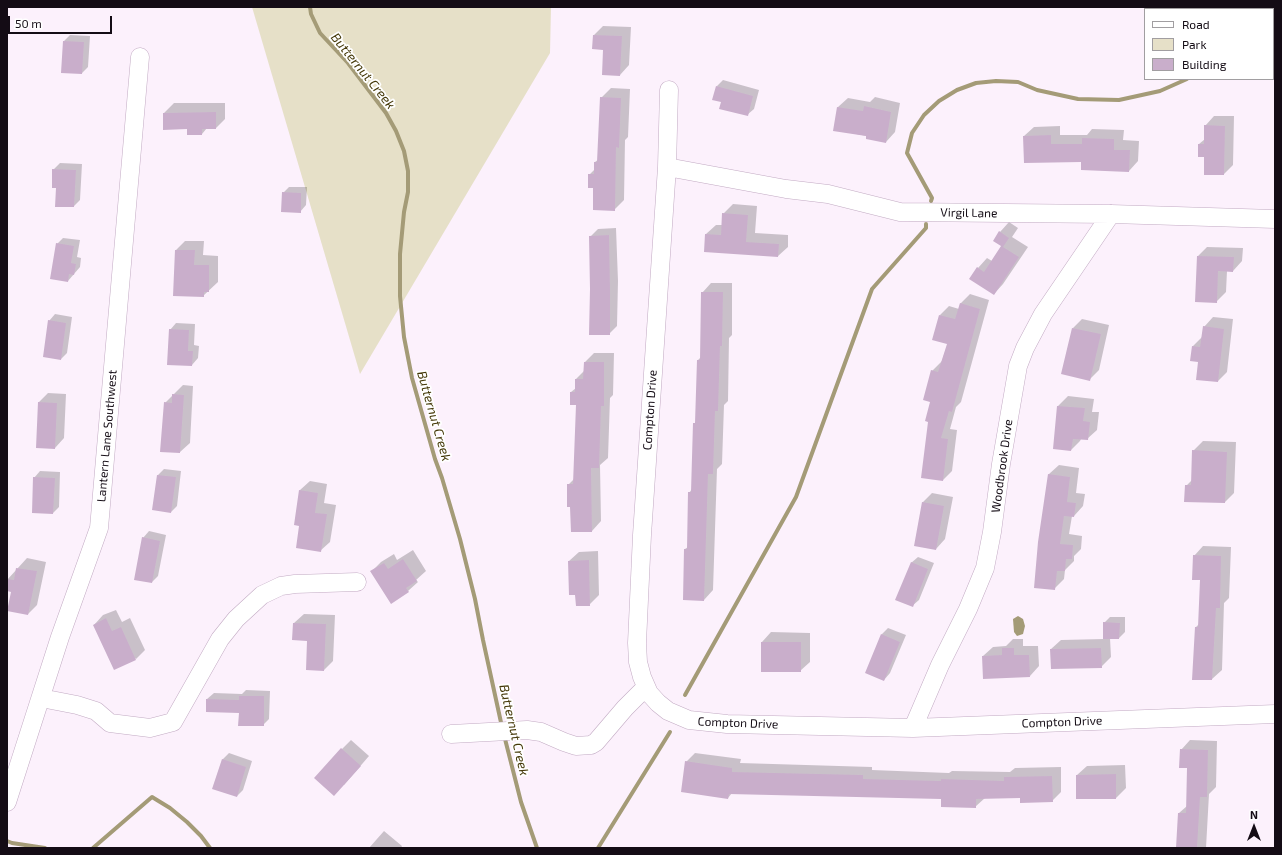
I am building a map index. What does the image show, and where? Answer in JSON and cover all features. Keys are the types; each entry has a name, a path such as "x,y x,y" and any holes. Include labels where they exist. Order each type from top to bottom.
{"street":[{"name":"Lantern Lane Southwest","path":"7,802 60,637 99,528 140,57"},
{"name":"Compton Drive","path":"669,90 667,167 642,527 637,643 638,662 646,687 654,698 668,711 689,720 727,724 913,728 1275,714"},
{"name":"Virgil Lane","path":"667,167 786,189 828,194 900,212 1111,214 1275,219"},
{"name":"Woodbrook Drive","path":"913,728 940,665 971,603 985,568 1018,366 1025,348 1043,314 1111,214"},
{"path":"41,698 77,705 96,711 110,723 150,728 173,722 220,639 236,619 262,595 281,586 295,584 356,582"},
{"path":"451,734 527,730 541,732 576,746 591,745 596,742 625,708 646,687"}],"green space":[{"path":"252,7 551,7 550,53 360,374"}],"shaded area":[{"path":"1018,616 1023,619 1025,626 1023,634 1017,636 1014,632 1013,619"}],"building":[{"path":"593,35 622,36 620,76 602,75 603,50 592,49"},
{"path":"63,41 84,42 82,74 61,73"},
{"path":"716,86 753,96 748,116 719,109 721,102 712,100"},
{"path":"600,97 621,98 619,148 616,147 615,211 593,210 593,188 588,188 588,174 594,174 594,162 597,162"},
{"path":"864,106 891,112 886,143 866,139 866,136 833,131 837,107 863,111"},
{"path":"216,112 216,129 202,129 202,135 187,135 187,129 163,130 163,113"},
{"path":"1204,125 1225,126 1224,175 1204,175 1204,157 1198,157 1198,144 1204,144"},
{"path":"1051,135 1051,144 1082,144 1082,138 1114,139 1114,150 1130,150 1129,172 1081,170 1081,162 1024,163 1023,136"},
{"path":"52,169 76,170 74,207 55,207 56,188 52,188"},
{"path":"282,192 301,193 301,213 281,212"},
{"path":"722,213 748,215 746,242 779,244 778,257 704,252 705,234 721,235"},
{"path":"999,231 1009,238 1003,247 1019,257 994,295 969,279 977,267 984,272 1001,246 993,241"},
{"path":"609,235 610,335 589,335 589,236"},
{"path":"56,243 74,246 71,263 76,264 74,275 69,274 68,282 50,279"},
{"path":"175,250 195,250 194,265 209,265 209,292 204,292 204,297 173,296"},
{"path":"1197,256 1234,257 1233,272 1218,271 1217,303 1195,302"},
{"path":"701,292 723,292 722,346 720,346 718,411 715,411 713,474 708,474 704,601 683,600 684,549 687,549 688,492 691,492 697,360 700,360"},
{"path":"960,303 980,309 952,412 949,411 941,438 948,439 943,481 921,478 928,422 925,421 930,402 923,400 931,370 938,372 947,344 932,340 939,315 955,319"},
{"path":"48,320 66,323 61,360 43,357"},
{"path":"1203,326 1224,329 1218,382 1196,380 1198,362 1190,361 1192,346 1200,347"},
{"path":"1072,328 1101,334 1090,381 1061,374"},
{"path":"169,329 189,330 188,351 193,351 192,366 167,365"},
{"path":"584,362 604,362 604,406 601,406 599,468 591,468 592,532 571,532 570,507 567,507 567,484 573,484 576,405 570,405 570,392 575,392 575,379 583,379"},
{"path":"172,394 184,395 180,453 160,452 164,402 172,403"},
{"path":"38,402 57,403 55,449 36,448"},
{"path":"1057,406 1085,408 1083,421 1090,422 1088,440 1073,439 1071,451 1053,449"},
{"path":"1192,450 1227,452 1225,503 1184,502 1185,485 1191,485"},
{"path":"1048,474 1070,477 1067,502 1076,503 1074,517 1064,516 1060,544 1073,545 1072,559 1066,559 1065,571 1057,571 1055,590 1034,588 1038,542"},
{"path":"157,475 176,477 171,513 152,510"},
{"path":"33,477 55,478 53,514 32,513"},
{"path":"299,490 318,493 315,513 327,514 321,552 296,548 299,526 294,525"},
{"path":"922,502 944,506 936,550 914,546"},
{"path":"142,537 160,541 152,583 134,580"},
{"path":"1193,555 1221,556 1220,608 1216,608 1212,680 1192,680 1195,627 1198,627 1200,580 1192,580"},
{"path":"403,559 417,581 406,588 409,592 391,604 370,571 384,563 388,569"},
{"path":"589,560 590,606 576,606 575,595 569,595 568,561"},
{"path":"911,562 928,569 913,607 895,600"},
{"path":"16,568 37,571 28,615 7,611 11,592 7,591 7,579 14,580"},
{"path":"106,618 112,631 121,627 136,660 114,670 93,625"},
{"path":"1103,622 1120,623 1119,639 1103,639"},
{"path":"293,623 326,624 324,671 306,670 307,641 292,640"},
{"path":"881,634 900,642 884,681 865,673"},
{"path":"761,642 801,642 801,672 761,672"},
{"path":"1002,648 1014,648 1014,655 1029,655 1030,677 983,679 982,656 1002,655"},
{"path":"1101,648 1102,668 1051,669 1050,649"},
{"path":"239,696 264,696 264,726 238,726 239,713 206,712 206,699 239,700"},
{"path":"341,748 361,766 334,796 314,778"},
{"path":"1180,749 1208,750 1207,797 1200,797 1197,848 1176,848 1178,813 1186,813 1187,768 1179,768"},
{"path":"222,759 246,767 237,797 212,789"},
{"path":"685,761 732,768 732,772 863,775 863,779 1004,781 1004,777 1052,776 1053,802 1020,803 1020,798 976,799 976,808 941,807 941,799 729,794 728,799 681,792"},
{"path":"1116,774 1116,799 1076,799 1076,775"}],"waterway":[{"name":"Butternut Creek","path":"310,7 311,14 320,33 348,63 386,113 396,131 404,151 408,171 408,192 404,212 400,254 400,296 404,337 412,378 460,539 475,599 502,727"},
{"path":"931,201 932,198 907,153 912,133 924,115 939,101 957,90 976,83 996,81 1018,82 1037,90 1078,99 1119,100 1160,91 1185,80"},
{"path":"685,695 796,497 872,289 926,228 926,224"},
{"path":"598,848 670,732"},
{"name":"Butternut Creek","path":"504,735 521,802 537,848"},
{"path":"93,848 152,797 170,808 187,822 201,836 210,848"},
{"path":"7,841 45,848"}]}
